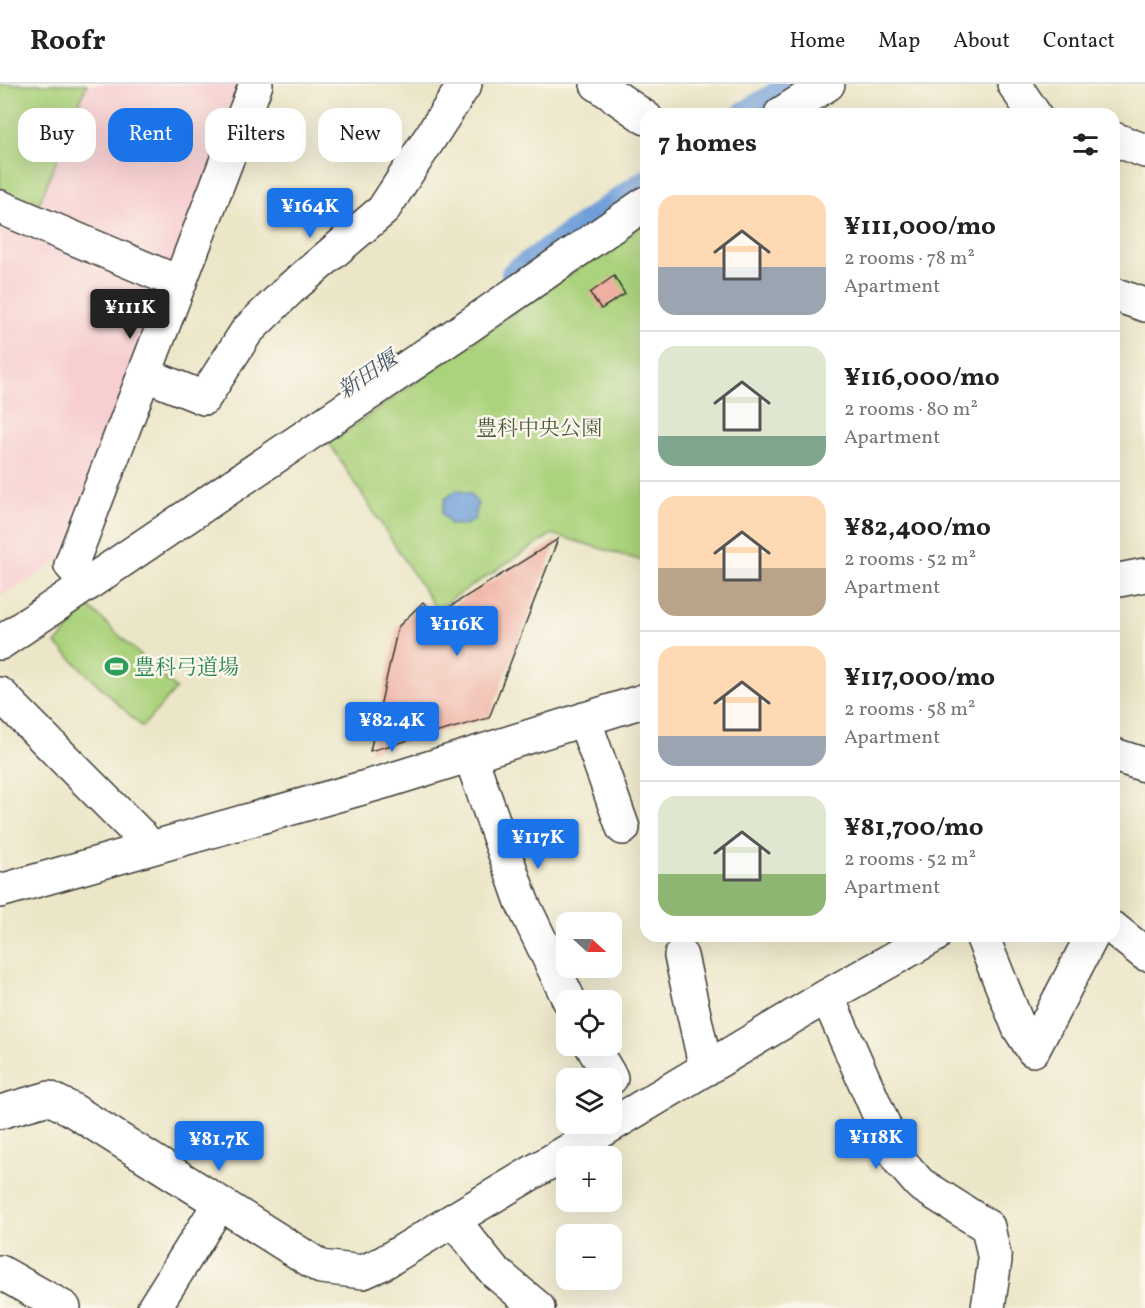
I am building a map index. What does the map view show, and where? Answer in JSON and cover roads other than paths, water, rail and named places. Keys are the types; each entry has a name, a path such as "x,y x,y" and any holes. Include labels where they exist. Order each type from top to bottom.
{"street":[{"path":"88,585 71,565 256,84"},
{"path":"144,374 204,399 248,331 291,288 383,210 465,84"},
{"path":"597,84 640,114"},
{"path":"790,108 828,84"},
{"path":"1014,84 1030,108"},
{"path":"1120,141 1145,151"},
{"path":"0,207 180,283"},
{"path":"0,643 470,326 640,207"},
{"path":"1120,296 1145,305"},
{"path":"1120,579 1145,575"},
{"path":"0,694 141,836 150,848"},
{"path":"0,891 376,784 640,702"},
{"path":"584,719 623,828"},
{"path":"470,755 522,902 564,990"},
{"path":"1120,757 1145,765"},
{"path":"1120,933 1145,954"},
{"path":"0,1112 49,1098 71,1109 321,1267 363,1272 383,1263 827,996 923,942"},
{"path":"984,942 1018,1028 1033,1050 1089,942"},
{"path":"681,956 706,1069"},
{"path":"827,996 899,1160 920,1184 988,1227 995,1260 988,1308"},
{"path":"622,1100 630,1114"},
{"path":"154,1308 220,1203"},
{"path":"453,1220 495,1272 538,1308"},
{"path":"0,1272 47,1304"}],"water":[{"path":"457,490 470,494 478,504 475,519 464,526 450,524 442,513 445,499"}],"waterway":[{"name":"新田堰","path":"755,108 794,84"},
{"name":"新田堰","path":"514,274 640,186"}],"place":[{"name":"豊科弓道場","path":"116,667"}],"park label":[{"name":"豊科中央公園","path":"539,428"}]}
